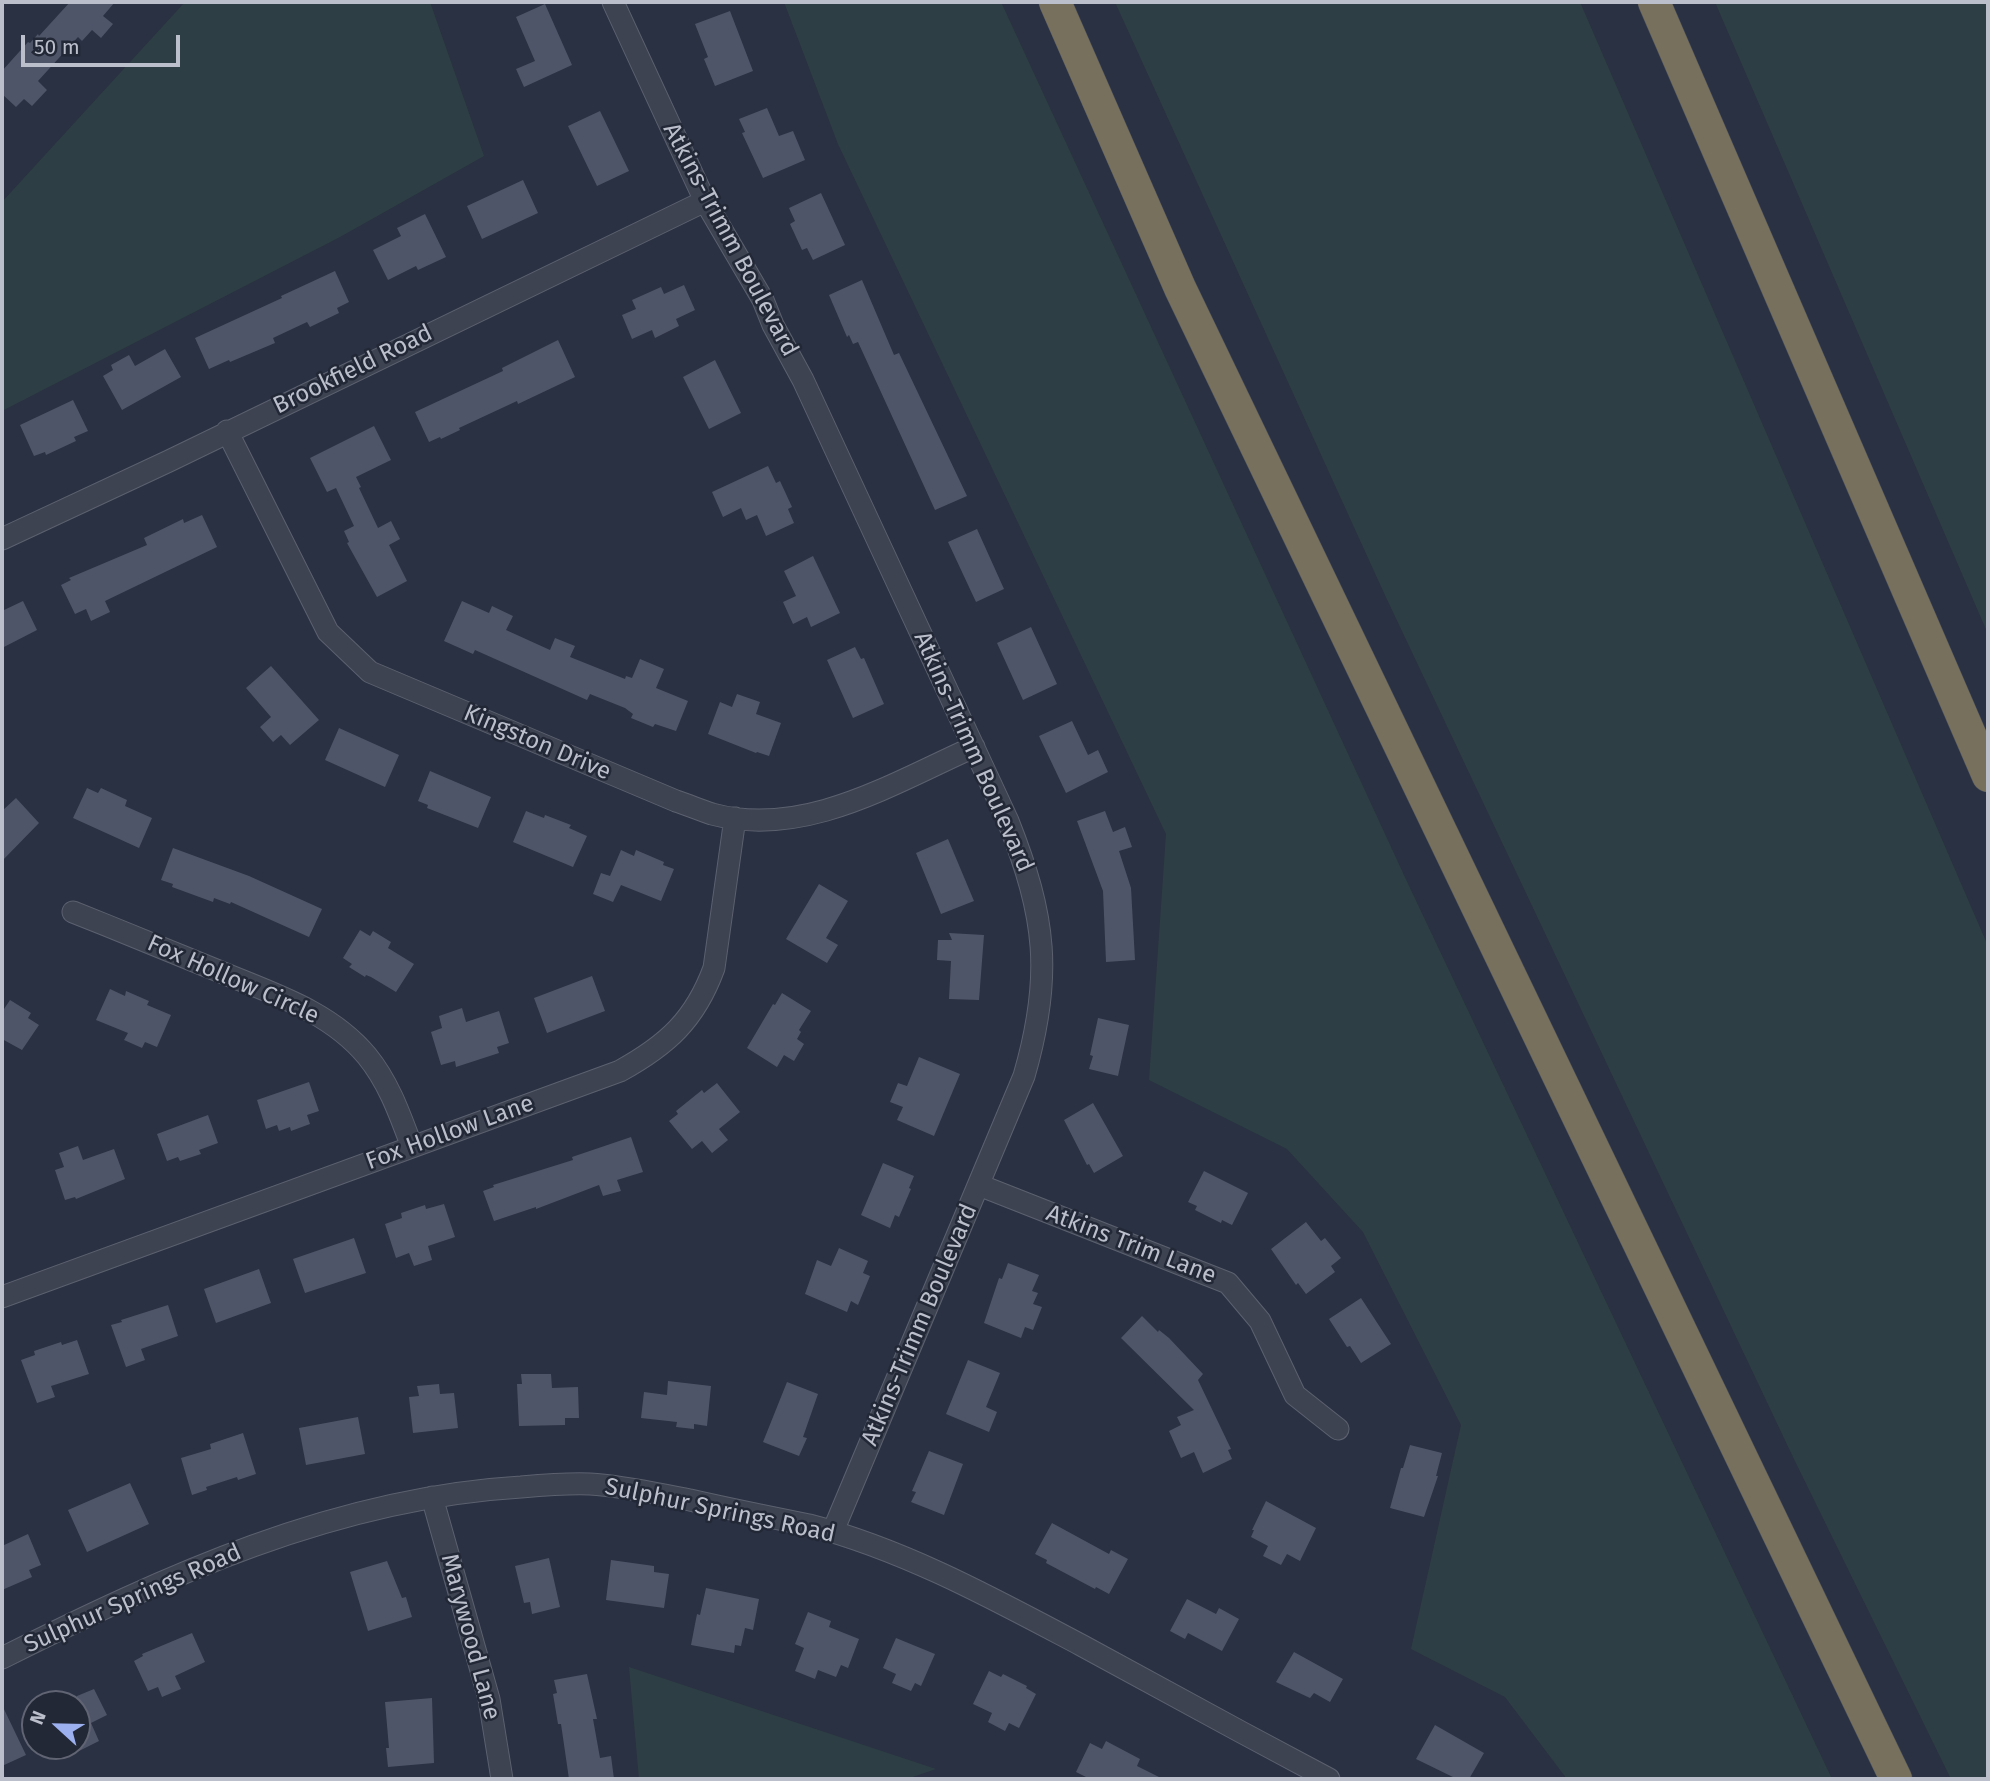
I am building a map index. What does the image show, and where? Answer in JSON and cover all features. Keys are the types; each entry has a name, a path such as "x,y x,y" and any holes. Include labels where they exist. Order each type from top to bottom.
{"highway":[{"path":"1055,2 1180,288 1896,1779"},
{"path":"1654,2 1988,776"}],"street":[{"name":"Atkins-Trimm Boulevard","path":"613,2 705,201 762,300 803,380 1008,821 1026,867 1038,911 1042,943 1042,994 1035,1036 1024,1076 833,1531"},
{"name":"Brookfield Road","path":"2,539 705,201"},
{"name":"Kingston Drive","path":"227,431 328,632 370,672 677,801 712,814 735,818 784,819 834,808 974,747"},
{"name":"Fox Hollow Lane","path":"2,1297 620,1071 650,1054 670,1038 690,1016 706,990 714,968 735,818"},
{"name":"Fox Hollow Circle","path":"73,912 301,1005 339,1028 368,1058 390,1093 412,1147"},
{"name":"Atkins Trim Lane","path":"979,1185 1228,1283 1260,1321 1295,1395 1338,1429"},
{"name":"Sulphur Springs Road","path":"2,1658 117,1601 225,1555 344,1517 432,1497 487,1489 591,1484 640,1490 833,1531 902,1557 975,1589 1329,1779"},
{"name":"Marywood Lane","path":"432,1497 489,1699 502,1779"}],"shaded area":[{"path":"185,2 430,2 484,156 340,237 2,411 2,202"},
{"path":"784,2 1001,2 1409,886 1832,1779 1567,1779 1505,1697 1411,1649 1461,1425 1363,1232 1287,1149 1149,1080 1166,834 838,144"},
{"path":"1115,2 1580,2 1988,946 1988,1779 1951,1779 1793,1457 1384,593"},
{"path":"1715,2 1988,2 1988,634"},
{"path":"629,1667 936,1769 907,1779 639,1779"}],"building":[{"path":"70,2 115,2 103,16 113,24 101,38 92,30 82,41 78,37 38,81 47,90 32,106 24,99 16,107 2,94 2,71"},
{"path":"545,4 572,65 524,87 516,69 535,61 516,17"},
{"path":"730,11 753,71 715,86 704,59 708,57 695,24"},
{"path":"767,108 779,136 793,131 805,160 763,178 742,133 745,132 739,119"},
{"path":"600,111 629,171 597,186 568,126"},
{"path":"523,180 538,213 482,239 467,206"},
{"path":"821,193 845,245 813,260 807,248 802,250 790,224 795,221 789,208"},
{"path":"425,214 446,257 418,270 416,266 388,280 373,250 401,236 397,228"},
{"path":"335,271 349,302 337,308 339,313 310,327 307,322 273,338 275,343 209,369 195,338"},
{"path":"862,280 894,355 899,353 967,496 935,510 858,342 853,344 849,335 847,337 829,295"},
{"path":"684,285 695,310 676,319 679,326 655,338 652,330 632,339 622,315 636,309 632,300 661,287 664,294"},
{"path":"558,340 575,377 518,404 517,401 441,439 440,437 429,442 415,412 503,371 502,368"},
{"path":"165,349 181,377 122,410 103,376 113,370 111,365 129,355 135,366"},
{"path":"715,360 741,413 709,429 683,377"},
{"path":"73,400 88,431 74,437 76,441 46,455 45,452 34,456 20,425"},
{"path":"374,426 391,460 356,477 378,528 391,521 400,539 389,545 407,581 377,597 347,543 349,542 344,531 354,526 336,488 327,492 310,458"},
{"path":"768,466 776,483 780,481 792,507 788,509 794,523 766,536 757,515 746,520 741,508 723,517 712,492"},
{"path":"202,515 217,547 105,601 110,612 91,621 86,609 75,614 61,585 71,580 69,578 147,545 144,538 183,519 184,523"},
{"path":"977,529 1004,589 976,602 948,542"},
{"path":"813,556 840,613 811,627 807,617 793,624 783,602 796,596 784,571"},
{"path":"23,601 37,630 2,648 2,611"},
{"path":"462,601 489,613 492,606 513,616 506,630 550,650 555,638 575,646 570,657 625,679 626,676 632,678 640,659 664,669 656,688 688,701 676,731 655,724 653,727 631,718 633,714 625,708 590,694 587,700 475,650 473,654 444,641"},
{"path":"1031,627 1057,684 1023,700 997,643"},
{"path":"855,647 861,659 864,658 884,704 853,718 827,660"},
{"path":"271,666 319,720 290,745 281,735 273,742 260,727 271,717 246,688"},
{"path":"737,694 760,702 756,714 781,723 769,756 708,734 720,702 732,707"},
{"path":"1072,721 1088,755 1098,750 1108,772 1066,793 1039,736"},
{"path":"339,728 399,755 385,787 325,760"},
{"path":"430,771 491,797 478,828 427,808 428,805 418,801"},
{"path":"87,788 98,793 101,788 127,800 125,806 152,818 139,848 73,818"},
{"path":"16,798 39,823 2,861 2,811"},
{"path":"526,811 571,825 569,828 587,836 573,867 513,842"},
{"path":"1105,811 1113,832 1125,827 1132,847 1119,851 1131,888 1135,960 1106,962 1103,891 1077,821"},
{"path":"948,839 974,901 941,914 916,853"},
{"path":"173,848 249,876 322,909 309,937 231,902 230,904 214,898 213,902 172,887 173,884 161,880"},
{"path":"621,850 634,856 636,850 674,869 661,901 621,885 613,902 593,894 601,873 610,876"},
{"path":"819,884 848,901 826,938 838,945 827,963 786,939"},
{"path":"360,930 370,936 373,931 391,942 388,948 414,964 396,992 349,967 352,964 343,958"},
{"path":"949,933 984,935 979,1000 949,999 951,961 937,960 938,940 952,940"},
{"path":"592,976 605,1011 547,1033 534,998"},
{"path":"110,989 125,996 126,991 149,1001 147,1005 171,1015 157,1047 145,1042 142,1048 124,1040 128,1033 96,1020"},
{"path":"782,993 811,1011 799,1030 801,1032 797,1039 804,1044 794,1061 784,1055 777,1067 747,1048"},
{"path":"10,1000 31,1013 28,1018 39,1025 22,1050 2,1039 2,1012"},
{"path":"462,1008 466,1022 499,1011 509,1043 497,1047 499,1053 456,1067 455,1061 441,1065 431,1032 442,1028 439,1016"},
{"path":"1098,1018 1129,1025 1118,1076 1089,1069"},
{"path":"919,1057 960,1074 934,1136 897,1120 903,1107 890,1102 898,1083 907,1086"},
{"path":"309,1082 319,1111 307,1115 310,1124 291,1131 290,1127 279,1131 277,1125 266,1129 257,1100"},
{"path":"717,1083 740,1112 719,1129 728,1140 712,1153 702,1141 692,1149 669,1121 678,1114 676,1111 702,1090 704,1093"},
{"path":"1093,1103 1123,1156 1094,1173 1089,1164 1087,1165 1064,1120"},
{"path":"208,1115 218,1143 199,1150 201,1154 180,1161 178,1157 167,1161 157,1134"},
{"path":"631,1137 643,1172 617,1180 621,1191 603,1196 599,1185 536,1209 494,1221 483,1191 494,1187 493,1185 573,1160 572,1157"},
{"path":"78,1146 83,1160 114,1149 125,1179 76,1199 65,1200 55,1170 64,1167 59,1153"},
{"path":"883,1163 914,1176 899,1217 895,1215 890,1228 861,1215"},
{"path":"1204,1171 1248,1193 1232,1225 1222,1220 1221,1223 1195,1210 1197,1206 1188,1202"},
{"path":"444,1204 455,1237 428,1246 432,1260 414,1266 409,1253 396,1258 385,1224 402,1218 401,1213 425,1205 426,1209"},
{"path":"1306,1222 1321,1241 1325,1238 1341,1258 1331,1266 1335,1272 1306,1294 1298,1283 1296,1285 1271,1249"},
{"path":"354,1238 366,1273 305,1293 293,1259"},
{"path":"839,1248 868,1261 863,1273 870,1276 858,1305 851,1301 847,1312 805,1294 817,1260 831,1266"},
{"path":"1008,1263 1039,1275 1032,1291 1038,1293 1033,1304 1042,1307 1033,1330 1025,1327 1021,1338 984,1323 999,1278 1002,1279"},
{"path":"259,1269 271,1303 216,1323 204,1289"},
{"path":"1361,1298 1391,1344 1361,1363 1329,1319"},
{"path":"168,1305 178,1336 141,1349 145,1360 126,1367 111,1325"},
{"path":"1142,1316 1158,1332 1159,1330 1169,1338 1203,1374 1198,1380 1231,1449 1228,1450 1232,1459 1203,1473 1194,1452 1181,1458 1169,1431 1181,1425 1177,1417 1194,1410 1121,1338"},
{"path":"77,1340 89,1374 51,1386 55,1397 37,1403 21,1360 35,1355 34,1351"},
{"path":"968,1360 1000,1373 986,1407 997,1412 989,1432 946,1414"},
{"path":"521,1374 551,1374 552,1388 578,1387 579,1418 565,1418 565,1425 519,1426 517,1384 522,1384"},
{"path":"668,1381 711,1386 707,1426 694,1424 694,1429 676,1427 677,1422 641,1418 644,1392 667,1395"},
{"path":"787,1382 818,1394 803,1437 807,1438 799,1456 763,1442"},
{"path":"439,1384 440,1394 454,1393 458,1428 413,1433 409,1397 419,1396 417,1386"},
{"path":"358,1417 365,1454 306,1465 299,1428"},
{"path":"243,1433 256,1474 206,1487 207,1490 192,1495 181,1458 211,1449 210,1444"},
{"path":"1410,1445 1442,1453 1438,1476 1424,1517 1390,1508"},
{"path":"929,1451 963,1464 944,1515 911,1502 916,1492 912,1491"},
{"path":"130,1483 149,1524 87,1552 68,1510"},
{"path":"1266,1501 1316,1528 1300,1561 1287,1554 1281,1565 1263,1556 1268,1546 1251,1537"},
{"path":"1052,1523 1109,1554 1111,1550 1128,1559 1109,1594 1046,1563 1047,1560 1035,1554"},
{"path":"28,1534 41,1565 29,1570 32,1577 2,1590 2,1546"},
{"path":"549,1558 560,1607 532,1614 530,1602 524,1603 515,1566"},
{"path":"611,1560 654,1566 654,1572 669,1574 664,1608 606,1600"},
{"path":"387,1561 402,1598 406,1597 412,1617 368,1631 350,1572"},
{"path":"706,1588 759,1599 753,1630 745,1628 741,1646 735,1645 734,1653 691,1645"},
{"path":"1187,1599 1216,1614 1219,1608 1239,1619 1222,1651 1188,1633 1185,1639 1170,1631"},
{"path":"808,1612 831,1621 829,1627 859,1639 848,1668 841,1665 836,1677 818,1670 815,1679 795,1671 804,1648 795,1644"},
{"path":"192,1633 205,1662 175,1676 181,1689 162,1697 158,1687 148,1691 134,1661 143,1656 142,1654"},
{"path":"896,1638 935,1654 921,1686 915,1683 911,1691 892,1683 896,1674 883,1668"},
{"path":"1294,1652 1343,1679 1330,1702 1314,1693 1310,1698 1276,1682"},
{"path":"989,1671 1001,1677 1003,1674 1027,1686 1026,1688 1036,1694 1019,1728 1009,1723 1005,1731 988,1722 992,1713 973,1704"},
{"path":"587,1674 597,1719 593,1719 600,1758 611,1756 614,1779 569,1779 561,1724 558,1724 553,1694 557,1693 554,1680"},
{"path":"94,1689 107,1715 91,1723 91,1690"},
{"path":"432,1698 434,1763 388,1767 385,1702"},
{"path":"2,1705 21,1745 21,1757 2,1766"},
{"path":"91,1723 99,1741 91,1745"},
{"path":"1435,1725 1484,1753 1469,1779 1457,1779 1416,1759"},
{"path":"1106,1741 1140,1759 1137,1766 1163,1779 1090,1779 1076,1772 1090,1743 1102,1749"}]}
